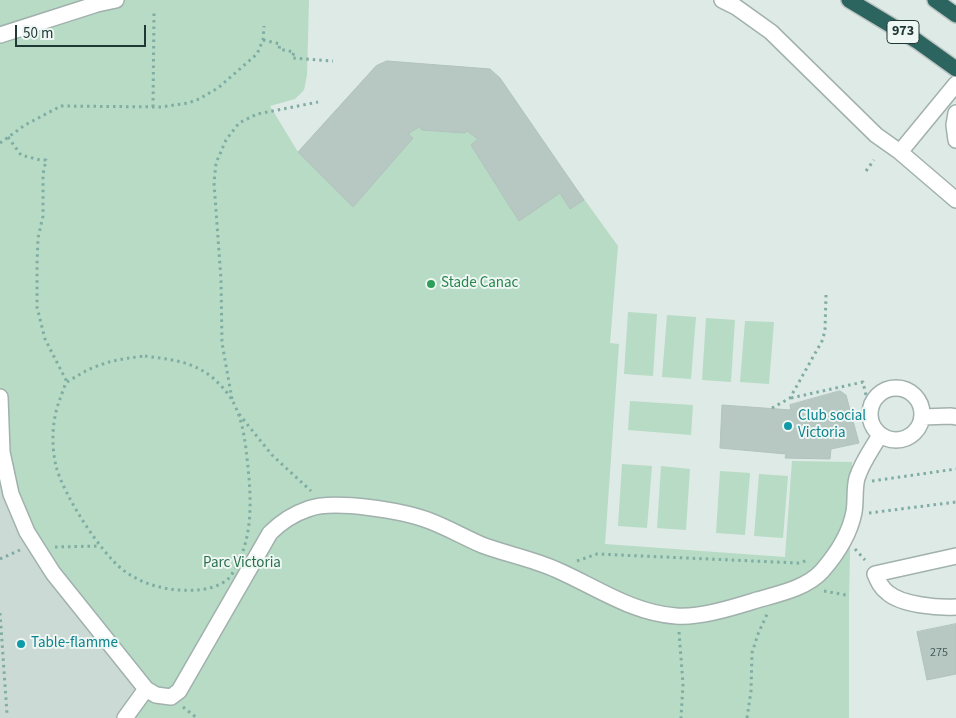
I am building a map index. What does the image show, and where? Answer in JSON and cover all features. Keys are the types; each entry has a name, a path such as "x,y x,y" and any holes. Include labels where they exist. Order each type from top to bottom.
{"highway":[{"name":"973","path":"849,0 917,41 956,68"},
{"path":"935,0 956,15"}],"street":[{"path":"0,35 97,4 116,0"},
{"path":"722,0 736,7 771,32 876,135 900,152 956,200"},
{"path":"956,68 956,101"},
{"path":"900,152 955,84"},
{"path":"956,113 954,125 956,140"},
{"path":"890,388 906,390 919,401 922,417 920,425 910,436 895,440 887,438 880,435 874,428 870,413 871,404 876,397 890,388"},
{"path":"0,396 2,452 11,494 26,532 53,573 146,689 156,695 171,697 179,691 270,533 282,521 309,508 346,504 402,514 429,521 484,545 556,569 615,600 648,611 677,616 717,612 777,594 808,582 821,572 840,546 854,513 856,484 862,464 880,435"},
{"path":"922,417 954,415"},
{"path":"956,556 875,574 880,585 895,598 910,603 956,607"},
{"path":"125,718 146,689"}],"path":[{"path":"152,107 154,12"},
{"path":"0,143 25,125 61,106 152,107 188,103 199,99 218,88 257,54 263,40 264,26"},
{"path":"263,40 280,44 279,49 294,52 292,58 333,61"},
{"path":"232,399 204,371 180,361 145,356 113,360 88,370 67,382 56,409 53,440 56,467 65,489 100,546 123,570 148,584 170,590 198,590 216,586 230,578 245,545 250,516 250,487 244,436 232,399 222,343 221,279 214,184 216,163 226,140 239,123 257,114 318,102"},
{"path":"8,137 21,155 46,160 43,174 43,216 38,247 37,307 45,339 67,382"},
{"path":"866,171 874,160"},
{"path":"790,398 822,341 826,295"},
{"path":"772,408 790,398 863,382 870,413"},
{"path":"237,411 272,456 317,495"},
{"path":"856,484 956,469"},
{"path":"872,513 956,502"},
{"path":"0,559 12,555 26,546"},
{"path":"54,547 100,546"},
{"path":"556,569 597,554 798,563"},
{"path":"747,718 751,691 752,652 758,634 777,594"},
{"path":"0,613 7,714"},
{"path":"677,616 683,684 681,718"}],"shaded area":[{"path":"0,399 146,689 136,718 0,718"}],"green space":[{"name":"Parc Victoria","path":"0,0 309,0 307,75 304,90 295,99 270,106 298,152 376,66 387,61 490,69 618,246 610,343 619,344 605,544 785,557 792,461 852,462 849,718 136,718 146,689 27,532 2,452 0,397"},
{"path":"628,312 657,314 653,376 624,374"},
{"path":"667,315 696,317 691,379 662,377"},
{"path":"706,318 735,320 731,382 702,380"},
{"path":"745,321 774,322 769,384 740,382"},
{"path":"630,401 693,405 691,435 628,430"},
{"path":"622,464 652,466 647,528 618,526"},
{"path":"661,466 690,469 686,530 657,528"},
{"path":"720,471 750,473 745,535 716,533"},
{"path":"759,474 788,476 783,538 754,536"}],"building":[{"path":"387,61 490,69 500,78 584,200 570,209 560,193 519,221 471,145 478,139 467,131 465,133 422,130 419,127 408,134 413,138 353,207 298,152 376,66"},
{"name":"Club social Victoria","path":"840,391 846,395 859,443 831,449 830,459 785,458 786,454 720,448 722,405 791,410 790,405"},
{"path":"956,624 956,674 927,680 917,632"}],"place":[{"name":"Stade Canac","path":"431,284"},
{"name":"Club social Victoria","path":"788,426"},
{"name":"Table-flamme","path":"21,644"}]}
